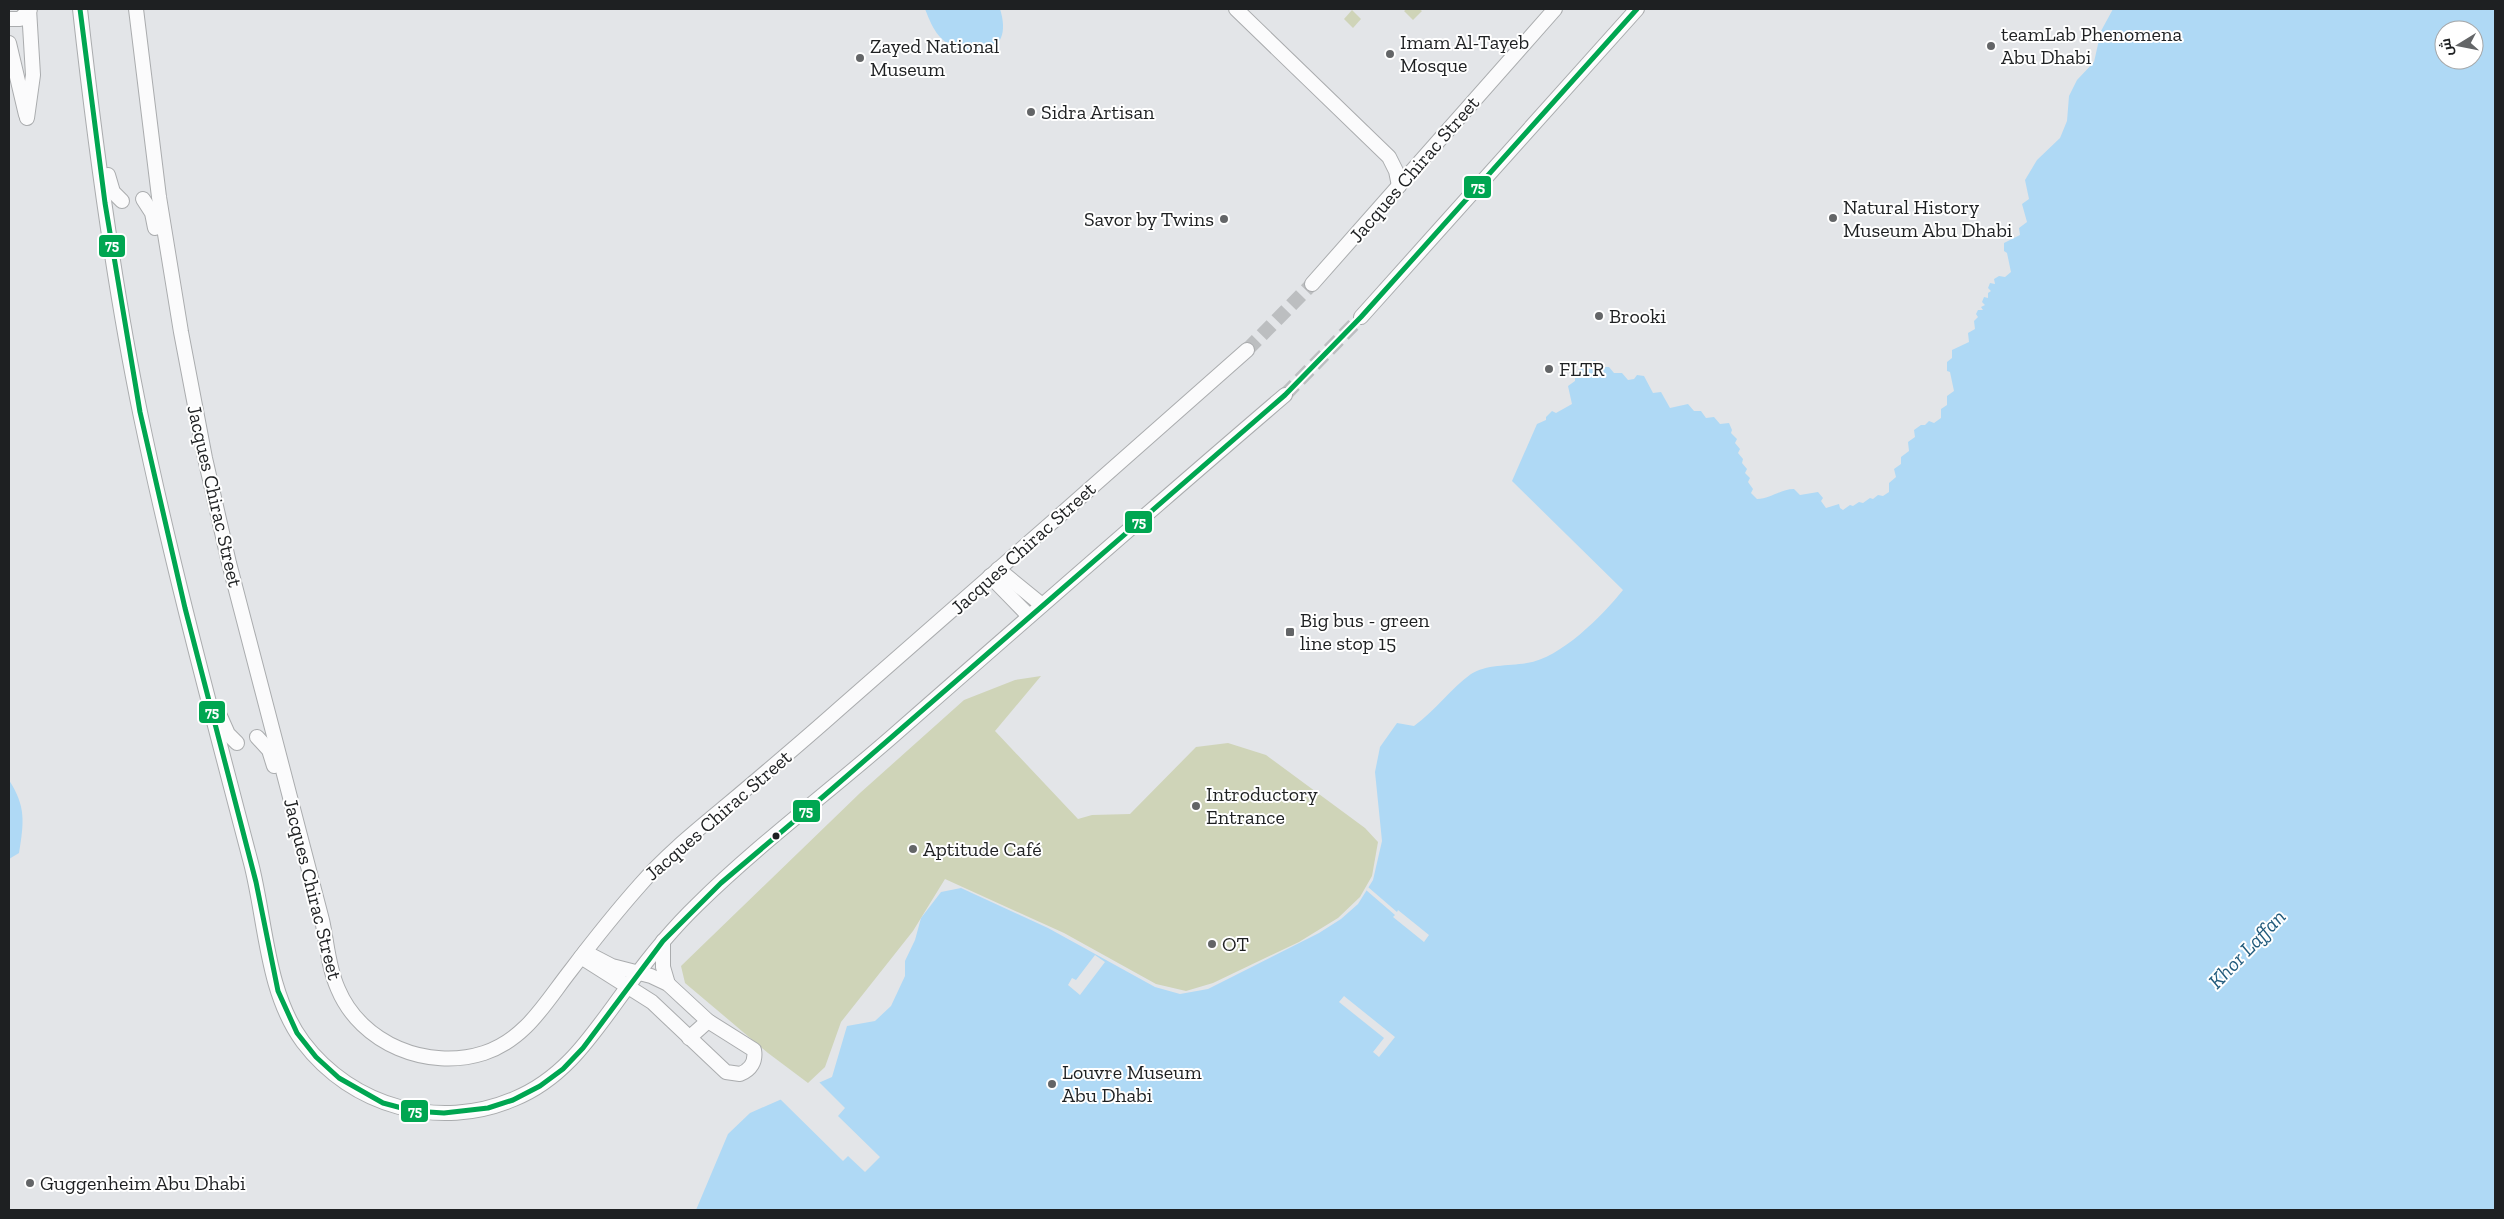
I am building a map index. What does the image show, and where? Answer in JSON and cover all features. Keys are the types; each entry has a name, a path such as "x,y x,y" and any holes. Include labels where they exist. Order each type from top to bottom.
{"street":[{"path":"9,19 20,19 30,9"},
{"path":"9,43 20,96 27,118 33,75 30,9"},
{"path":"80,9 105,203 140,412 185,608 256,882 278,991 290,1020 306,1046 327,1068 353,1088 399,1108 427,1113 456,1113 488,1108 514,1100 540,1086 573,1059 622,983 637,974 663,940 721,882 825,795 1285,395"},
{"name":"Jacques Chirac Street","path":"136,9 159,197 181,332 229,563 322,920 332,973 342,998 365,1028 385,1042 408,1052 446,1059 475,1055 498,1047 531,1023 590,959 642,883 688,839 787,755 1247,350"},
{"path":"1236,9 1389,157 1396,171 1399,186"},
{"name":"Jacques Chirac Street","path":"1312,284 1555,9"},
{"path":"1361,317 1637,9"},
{"path":"84,40 94,68 109,181 113,192 122,201"},
{"path":"1389,157 1404,161 1420,162"},
{"path":"105,203 159,197"},
{"path":"143,199 154,219 169,309 181,332"},
{"path":"994,573 1042,605"},
{"path":"994,573 1029,616"},
{"path":"185,608 202,643 222,722 228,734 236,743"},
{"path":"221,747 274,733"},
{"path":"257,737 271,755 296,848 309,870"},
{"path":"663,940 663,967 668,984"},
{"path":"590,959 637,974 651,976 668,984 708,1021 754,1050 754,1062 749,1069 736,1074 726,1072 658,1007 590,959"},
{"path":"612,966 622,983"},
{"path":"689,1038 708,1021"}],"green space":[{"path":"1407,9 1419,9 1422,11 1413,20 1404,11"},
{"path":"1352,10 1361,19 1353,28 1344,19"},
{"path":"1041,676 995,731 1078,819 1092,815 1130,814 1196,747 1228,743 1266,755 1365,828 1378,842 1372,876 1360,897 1338,918 1299,942 1213,983 1186,991 1156,984 1064,933 945,879 913,931 841,1022 825,1067 808,1083 768,1053 685,983 681,966 860,793 964,700 1015,680"}],"water":[{"path":"925,9 1000,9 1003,27 1000,40 989,49 981,50 964,49 948,44 939,36"},
{"name":"Khor Laffan","path":"2113,9 2495,9 2495,1210 696,1210 728,1134 750,1113 832,1077 847,1026 875,1021 891,1006 905,976 905,961 915,940 921,918 941,892 961,888 1048,928 1155,987 1180,994 1208,989 1319,933 1341,919 1358,904 1373,880 1382,841 1375,772 1380,747 1397,723 1414,726 1464,680 1477,671 1484,668 1527,663 1540,659 1567,645 1604,612 1623,590 1512,481 1537,424 1546,420 1546,417 1552,411 1556,413 1572,404 1568,386 1575,381 1575,377 1579,377 1581,364 1595,360 1600,367 1609,367 1614,373 1622,373 1628,380 1634,379 1637,375 1644,376 1653,393 1661,392 1670,408 1688,404 1694,411 1701,411 1706,418 1714,417 1720,424 1729,423 1732,430 1731,433 1737,439 1735,443 1740,449 1738,453 1747,469 1745,473 1750,478 1748,482 1753,489 1751,493 1757,499 1789,489 1794,489 1800,495 1818,492 1823,498 1821,501 1826,508 1839,504 1843,510 1850,505 1853,506 1859,502 1863,503 1870,498 1873,499 1878,495 1883,496 1889,492 1889,483 1896,477 1894,469 1901,464 1901,457 1909,451 1908,442 1915,437 1914,430 1929,421 1934,423 1941,418 1941,409 1947,405 1947,396 1954,391 1950,372 1947,371 1947,362 1952,358 1952,350 1969,342 1968,333 1975,329 1974,321 1978,317 1976,314 1978,310 1983,310 1981,307 1985,305 1982,302 1984,297 1988,298 1988,293 1991,291 1988,288 1990,283 1995,284 1994,279 1999,276 2005,277 2011,272 2007,253 2004,251 2004,243 2020,235 2019,228 2027,222 2022,204 2029,199 2025,180 2037,160 2060,138 2067,121 2069,96 2077,80 2094,62 2101,31"},
{"path":"9,780 21,807 23,823 19,853 9,859"}],"pier":[{"path":"1368,887 1397,912 1398,910 1429,935 1424,942 1393,917 1395,915 1366,890"},
{"path":"1095,955 1105,962 1080,995 1068,985 1072,978 1076,980"},
{"path":"1344,996 1395,1037 1379,1057 1373,1052 1384,1038 1339,1002"},
{"path":"818,1081 845,1108 838,1116 880,1157 865,1172 848,1156 843,1161 779,1098"}],"tunnel":[{"path":"1247,350 1312,284"},
{"path":"1285,395 1361,317"}],"transit line":[{"name":"75","path":"80,9 105,203 140,412 185,608 256,882 278,991 297,1033 316,1057 339,1078 383,1103 413,1111 444,1113 488,1108 513,1100 540,1086 563,1069 583,1048 663,941 721,883 825,795 1285,395 1361,317 1637,9"}],"place":[{"name":"teamLab Phenomena Abu Dhabi","path":"1991,46"},
{"name":"Imam Al-Tayeb Mosque","path":"1390,54"},
{"name":"Zayed National Museum","path":"860,58"},
{"name":"Sidra Artisan","path":"1031,112"},
{"name":"Natural History Museum Abu Dhabi","path":"1833,218"},
{"name":"Savor by Twins","path":"1224,219"},
{"name":"Brooki","path":"1599,316"},
{"name":"FLTR","path":"1549,369"},
{"name":"Big bus - green line stop 15","path":"1290,632"},
{"name":"Introductory Entrance","path":"1196,806"},
{"name":"Aptitude Café","path":"913,849"},
{"name":"OT","path":"1212,944"},
{"name":"Louvre Museum Abu Dhabi","path":"1052,1084"},
{"name":"Guggenheim Abu Dhabi","path":"30,1183"}]}
